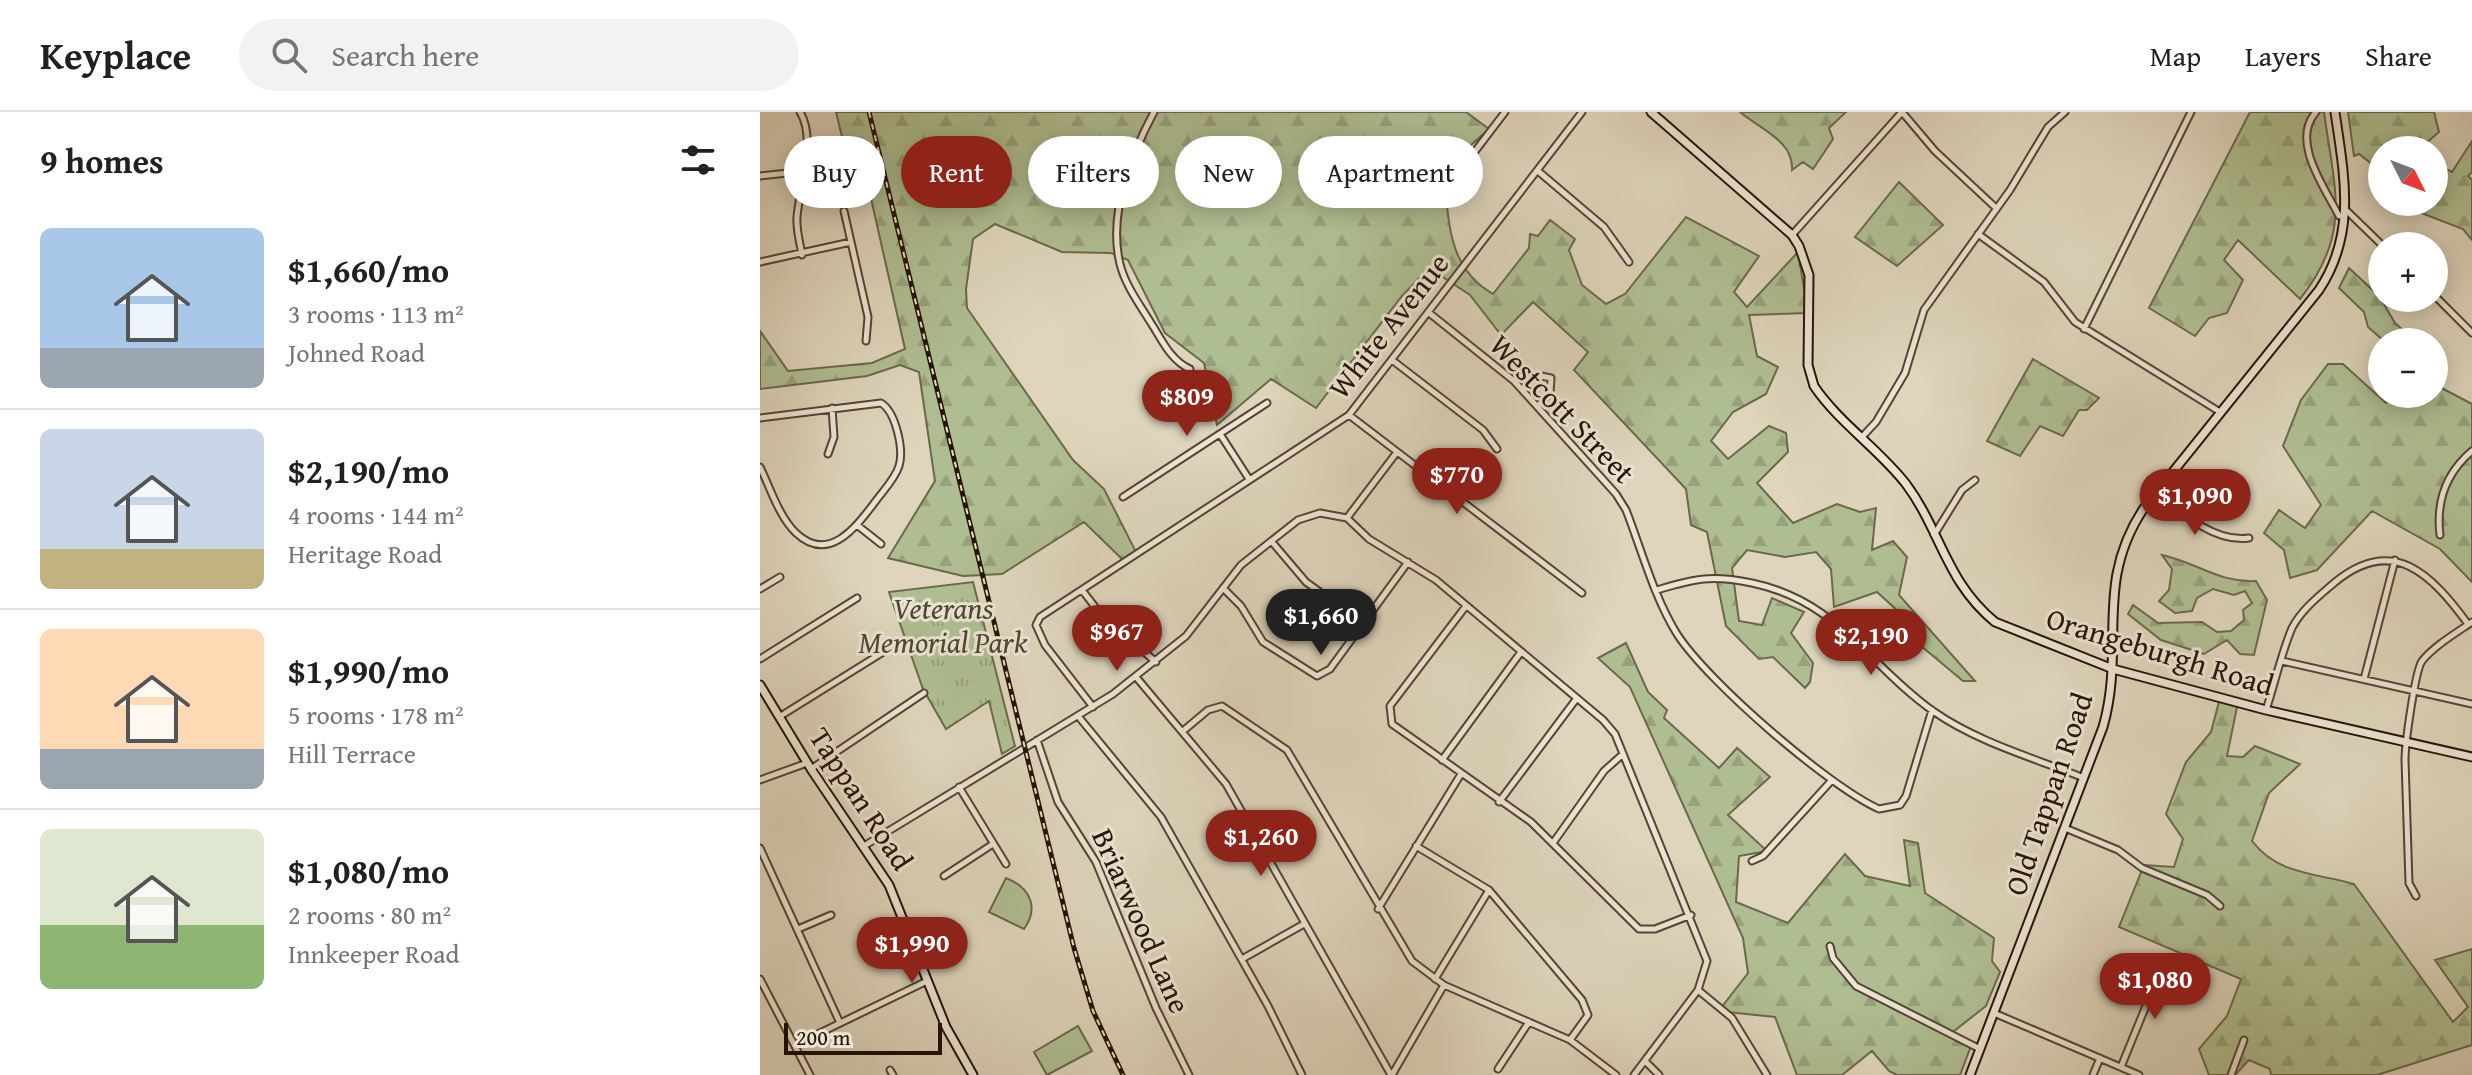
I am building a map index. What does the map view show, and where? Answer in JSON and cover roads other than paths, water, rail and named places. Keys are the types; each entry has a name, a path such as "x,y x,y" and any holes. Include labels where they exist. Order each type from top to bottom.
{"street":[{"path":"800,112 804,120 805,136"},
{"path":"1154,112 1127,170 1118,253 1126,281 1150,321 1173,357 1190,369"},
{"path":"1483,141 1505,112"},
{"name":"White Avenue","path":"1093,707 1038,632 1040,617 1349,415 1582,112"},
{"name":"Orangeburgh Road","path":"1651,112 1792,235 1809,275 1811,379 1819,393 1906,484 1954,575 1995,622 2113,669 2266,710 2472,757"},
{"path":"1792,235 1902,112 1935,151 1996,209"},
{"path":"1862,437 1876,422 1905,373 1924,310 1996,209 2048,127 2065,112"},
{"path":"2084,329 2191,112"},
{"path":"2316,112 2308,127 2310,154 2343,213 2368,234"},
{"name":"Old Tappan Road","path":"1970,1075 2105,718 2113,669 2111,602 2115,572 2131,529 2156,492 2327,278 2342,241 2343,213 2335,112"},
{"path":"1538,171 1587,210 1629,262"},
{"path":"760,176 784,173"},
{"path":"800,208 797,223 802,255"},
{"path":"844,211 868,317 866,341"},
{"path":"1978,234 2044,282 2069,318 2220,412"},
{"path":"760,262 851,242"},
{"path":"2448,309 2472,333"},
{"name":"Westcott Street","path":"1428,312 1482,353 1522,389 1622,502 1670,622 1699,661 1832,780 1879,809 1900,805 1906,796 1932,710"},
{"path":"1392,360 1483,430 1497,449"},
{"path":"1522,389 1541,376 1551,378 1550,393 1538,406"},
{"path":"760,418 877,403 886,406 891,413 900,451 897,472 857,525 845,538 833,543 804,539 788,523 760,467"},
{"path":"1123,497 1267,403"},
{"path":"828,454 834,437 832,408"},
{"path":"1349,415 1582,593"},
{"path":"1220,434 1249,479"},
{"path":"2440,535 2439,511 2444,489 2454,470 2472,451"},
{"path":"1347,518 1397,452"},
{"path":"1933,536 1962,490 1975,480"},
{"path":"2156,492 2192,520 2234,540 2249,538"},
{"path":"864,846 1093,707 1156,662 1186,636 1241,565 1298,520 1312,514 1330,513 1347,518 1369,539 1436,580 1610,727 1691,915 1707,961 1698,990 1634,1075"},
{"path":"857,525 881,544"},
{"path":"1272,542 1306,582 1364,624"},
{"path":"2266,710 2294,624 2322,593 2358,564 2374,559 2395,560 2411,567 2437,587 2470,623 2422,662 2416,674 2417,693 2405,741 2409,883 2416,896"},
{"path":"2364,680 2395,560"},
{"path":"1223,588 1241,606 1263,642 1313,675 1330,669 1408,562"},
{"path":"1657,590 1711,576 1792,593 1821,611 1932,710 1971,732 2084,778"},
{"path":"760,589 780,577"},
{"path":"1082,590 1102,616 1156,662"},
{"path":"760,659 857,598"},
{"path":"1466,606 1389,710 1395,727 1531,822 1639,929 1655,929 1691,915"},
{"path":"779,717 893,646"},
{"path":"1442,760 1521,652"},
{"path":"2282,661 2472,704"},
{"path":"1136,677 1226,784 1392,1075 1444,985"},
{"name":"Tappan Road","path":"760,685 809,766 894,894 946,1027 973,1075"},
{"path":"760,780 809,766 924,693"},
{"path":"1499,802 1577,698"},
{"path":"1183,731 1208,710 1222,706 1284,746 1406,954 1444,985 1570,1040 1616,1075"},
{"path":"1078,716 1161,817 1242,959 1302,1075"},
{"name":"Briarwood Lane","path":"1037,740 1058,802 1096,862 1156,1008 1189,1075"},
{"path":"1553,843 1604,771 1623,754"},
{"path":"1378,909 1461,774"},
{"path":"1752,861 1763,856 1832,780"},
{"path":"959,787 1006,864"},
{"path":"2065,828 2118,850 2142,868 2207,895 2220,906"},
{"path":"944,876 994,844"},
{"path":"1416,846 1489,890 1585,1005 1588,1015 1570,1040"},
{"path":"760,848 840,1023"},
{"path":"1435,979 1489,890"},
{"path":"798,929 831,915"},
{"path":"1242,959 1304,924"},
{"path":"1830,946 1833,958 1856,986 1980,1049"},
{"path":"2121,1067 2161,969 2172,960"},
{"path":"760,979 810,1075"},
{"path":"795,1045 927,981"},
{"path":"1698,990 1732,1018 1767,1075"},
{"path":"1994,1013 2139,1075"},
{"path":"1498,1069 1529,1022"},
{"path":"2231,1075 2244,1040"},
{"path":"2093,1075 2100,1058"},
{"path":"1645,1061 1659,1075"}],"railway":[{"path":"869,112 1074,948 1093,1011 1123,1075"}],"park label":[{"name":"Veterans Memorial Park","path":"943,626"}]}
